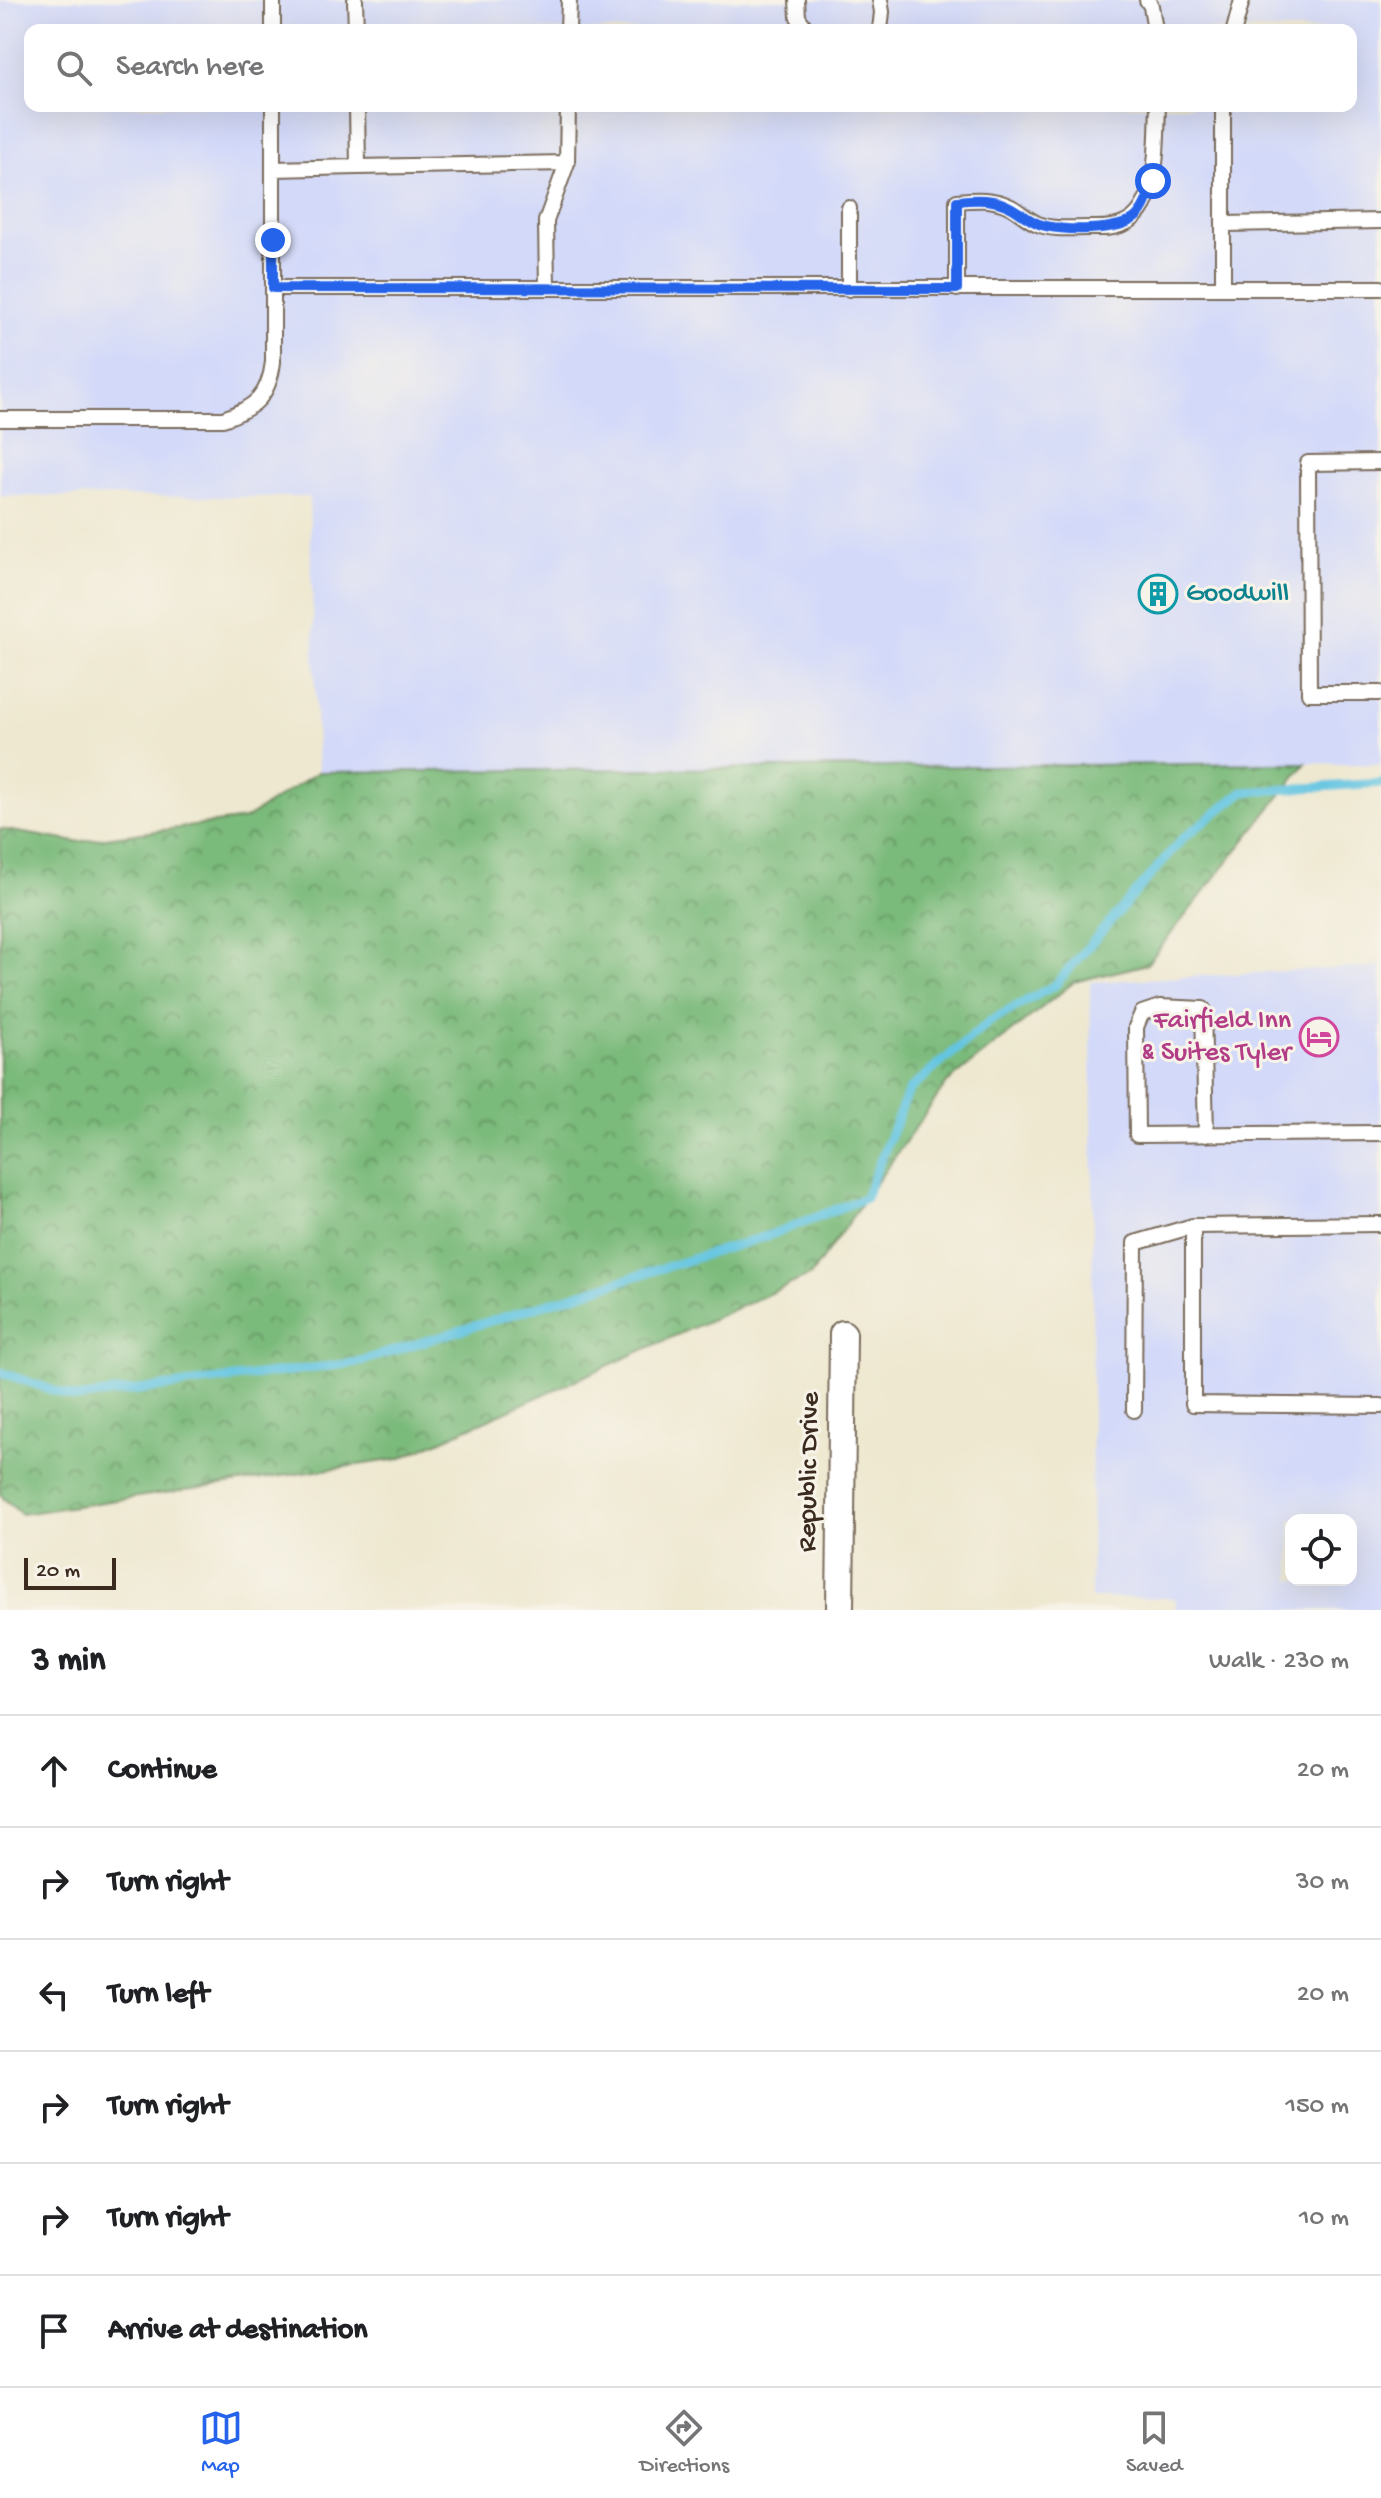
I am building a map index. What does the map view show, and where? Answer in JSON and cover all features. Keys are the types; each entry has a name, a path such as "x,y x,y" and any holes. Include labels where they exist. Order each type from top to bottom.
{"street":[{"name":"Republic Drive","path":"840,1610 843,1334"}],"lane":[{"path":"273,0 273,24"},
{"path":"355,0 356,24"},
{"path":"568,24 569,0"},
{"path":"797,0 798,17 803,24"},
{"path":"880,0 881,24"},
{"path":"1147,0 1154,24"},
{"path":"1236,24 1242,0"},
{"path":"0,419 223,419 237,414 262,395 271,382 273,112"},
{"path":"357,112 358,167"},
{"path":"547,288 546,221 567,163 568,112"},
{"path":"957,289 957,201 993,201 1009,206 1038,224 1055,228 1104,228 1125,224 1137,215 1147,201 1153,181 1158,112"},
{"path":"1223,112 1223,288"},
{"path":"273,169 567,163"},
{"path":"849,208 849,289"},
{"path":"1224,224 1381,221"},
{"path":"273,288 1381,288"},
{"path":"1381,462 1308,463 1309,693 1381,693"},
{"path":"1206,1135 1203,1009 1160,1007 1142,1013 1136,1027 1137,1135 1206,1135 1381,1133"},
{"path":"1134,1410 1135,1243 1193,1226 1381,1224"},
{"path":"1193,1226 1193,1404 1381,1406"}],"shaded area":[{"path":"0,0 1381,0 1381,765 1306,763 318,772 309,497 0,496"},
{"path":"1381,966 1381,1610 1176,1610 1175,1598 1091,1598 1093,1181 1090,982"}],"green space":[{"path":"1306,763 1147,964 1074,982 947,1083 811,1275 399,1459 21,1514 0,1495 0,829 76,842 245,819 318,772"}],"waterway":[{"path":"0,1372 75,1398 354,1363 770,1235 865,1198 909,1090 990,1021 1055,985 1183,838 1243,792 1381,783"}],"place":[{"name":"Goodwill","path":"1158,594"},
{"name":"Fairfield Inn & Suites Tyler","path":"1319,1037"}],"route":[{"path":"273,240 273,288 957,289 957,201 993,201 1009,206 1038,224 1055,228 1104,228 1125,224 1137,215 1147,201 1153,181"}]}
